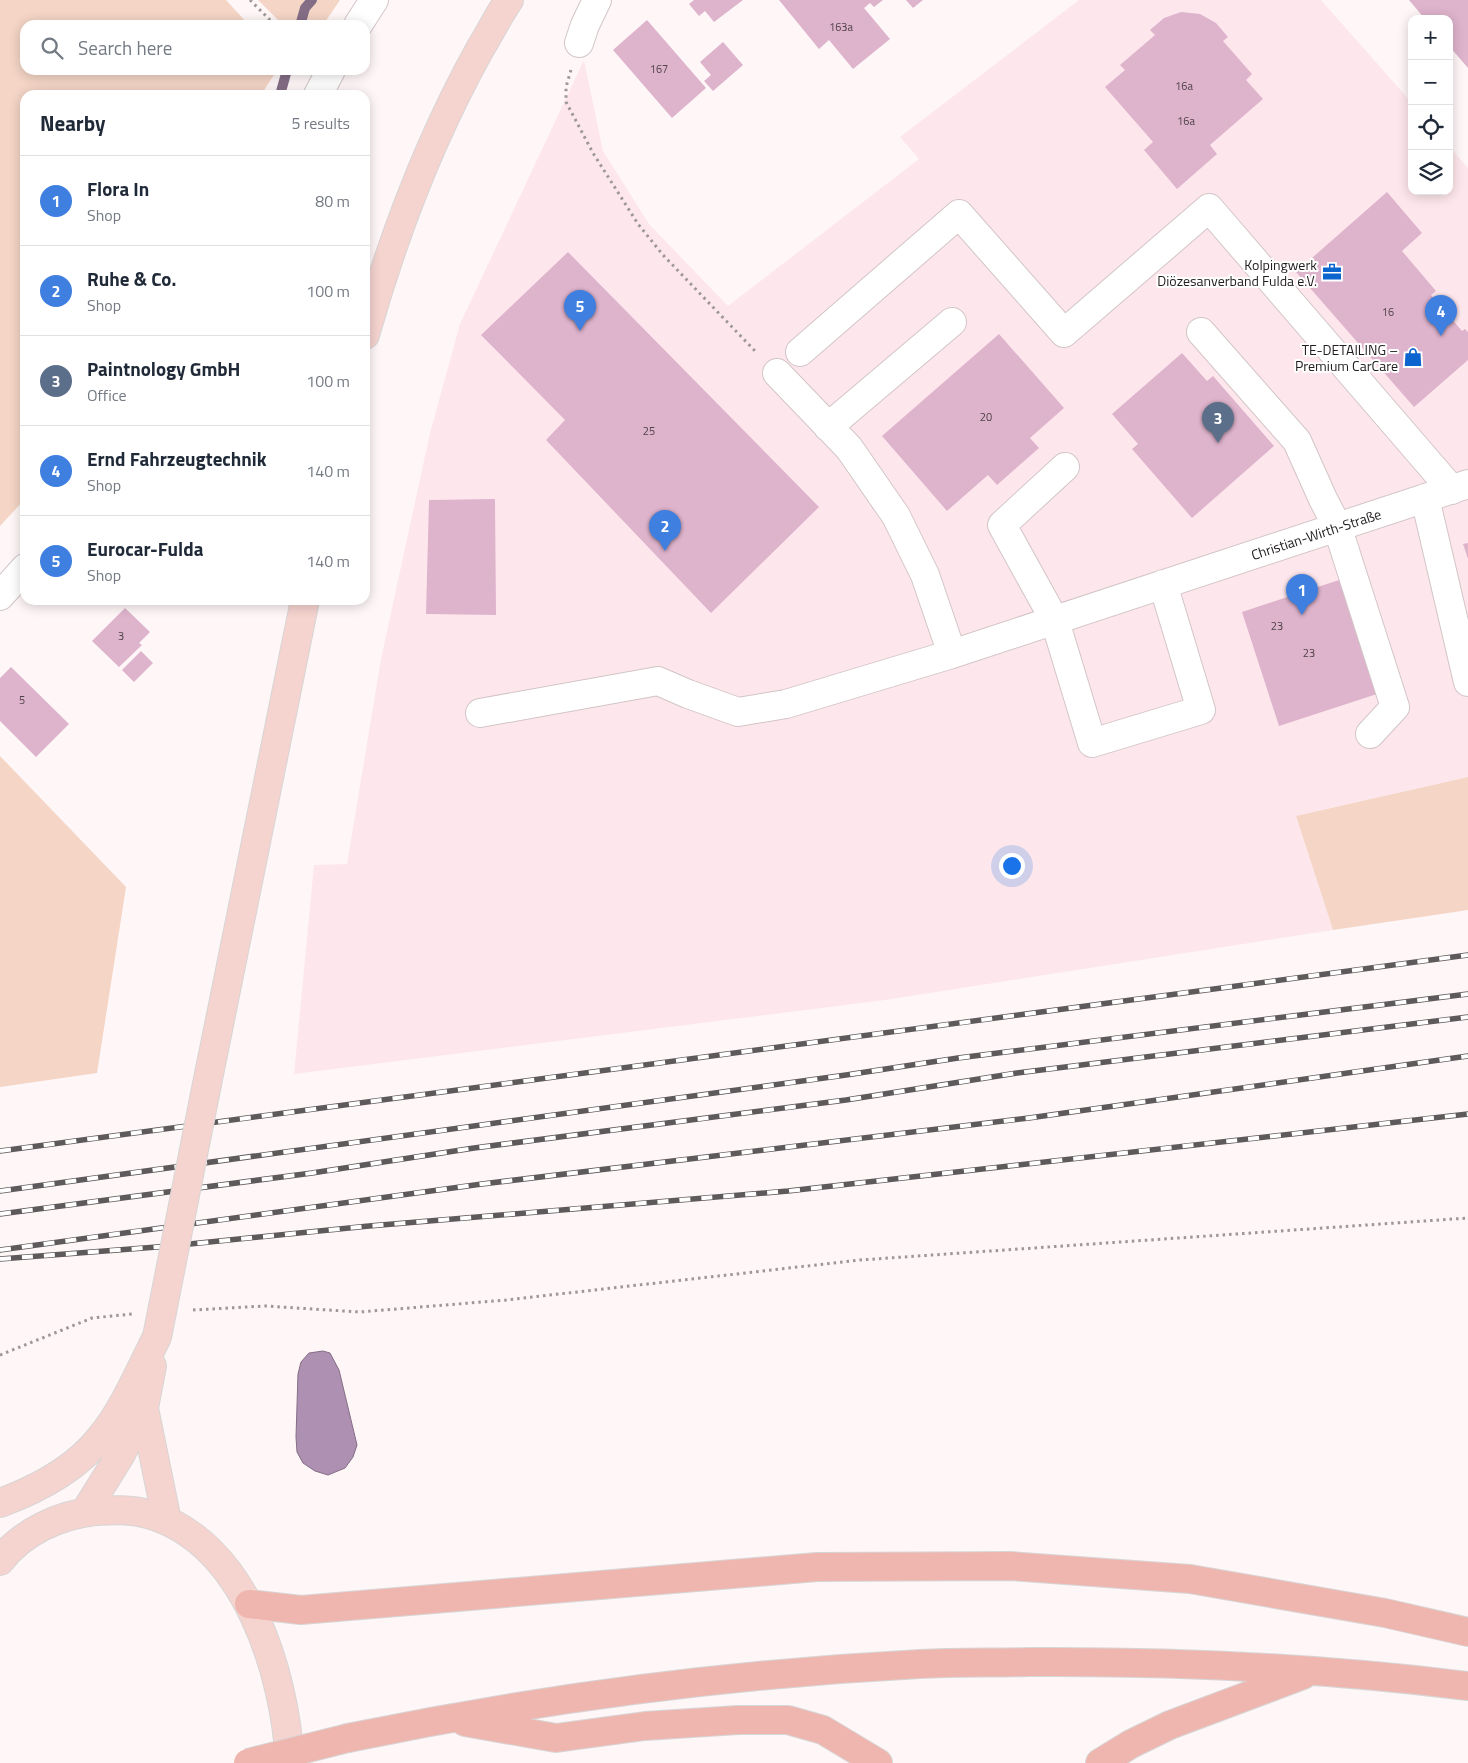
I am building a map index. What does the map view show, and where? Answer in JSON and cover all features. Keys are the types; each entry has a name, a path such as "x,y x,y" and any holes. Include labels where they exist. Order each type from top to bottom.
{"highway":[{"path":"248,1604 301,1610 817,1567 1010,1566 1190,1578 1385,1613 1468,1632"},
{"path":"248,1763 348,1738 444,1718 604,1694 758,1675 923,1664 1178,1663 1402,1678 1468,1686"},
{"path":"1100,1763 1131,1744 1170,1725 1311,1672"},
{"path":"444,1718 556,1738 646,1726 738,1720 788,1720 823,1730 878,1763"}],"main road":[{"path":"370,317 379,285 416,181 456,92 509,0"},
{"path":"85,1512 121,1454 144,1408 207,1084 304,605"},
{"path":"0,1503 47,1481 86,1454 102,1436 116,1415 157,1337"},
{"path":"144,1408 167,1521"},
{"path":"1,1558 21,1540 36,1530 62,1518 85,1512 127,1510 167,1521 183,1530 204,1546 223,1567 248,1604 262,1634 278,1680 288,1734 290,1763"}],"street":[{"path":"361,20 374,0"},
{"path":"579,43 597,0"},
{"path":"321,90 328,75"},
{"path":"800,352 959,214 1064,333 1209,208 1460,487"},
{"path":"828,427 952,322"},
{"path":"1201,332 1297,440 1337,526 1394,707 1370,734"},
{"path":"777,373 849,448 896,516 925,575 952,654"},
{"path":"1066,467 1002,525 1055,621 1092,743 1201,710 1163,584"},
{"name":"Christian-Wirth-Straße","path":"480,713 658,681 738,712 786,704 1055,621 1337,526 1460,487"},
{"path":"1425,498 1468,682"},
{"path":"0,596 20,574"}],"path":[{"path":"250,0 270,20"},
{"path":"579,43 565,94 572,116 638,224 663,255 748,344"},
{"path":"189,1310 265,1306 360,1312 506,1300 860,1260 1468,1218"},
{"path":"0,1355 92,1318 140,1313"}],"shaded area":[{"path":"0,0 226,0 244,20 20,20 20,75 274,75 264,90 20,90 20,504 0,526"},
{"path":"258,0 340,0 326,20 278,20"},
{"path":"1079,0 1321,0 1408,98 1408,195 1453,195 1453,151 1468,168 1468,777 1296,816 1333,930 885,1000 294,1074 314,865 347,864 381,659 430,433 460,324 584,60 603,151 649,224 728,306 919,159 900,137"},
{"path":"0,756 126,887 97,1073 0,1087"},
{"path":"1468,777 1468,910 1333,930 1296,816"},
{"path":"323,1351 330,1353 339,1370 357,1445 353,1457 345,1468 328,1475 315,1471 303,1463 297,1452 296,1437 298,1374 301,1362 309,1353"}],"building":[{"path":"694,0 743,0 714,22 705,11 699,16 689,4"},
{"path":"779,0 883,0 874,7 870,3 864,8 890,39 853,69 829,40 819,49"},
{"path":"906,0 923,0 913,8"},
{"path":"1409,0 1468,0 1468,68 1453,51 1453,15 1422,15"},
{"path":"1181,12 1200,14 1216,23 1228,37 1223,41 1252,74 1246,80 1263,99 1210,145 1217,154 1177,189 1144,150 1153,142 1105,87 1125,70 1120,65 1155,35 1150,30 1164,18"},
{"path":"647,20 706,88 672,118 613,50"},
{"path":"723,42 743,65 713,91 704,81 711,75 700,62"},
{"path":"1387,192 1422,233 1402,251 1436,291 1431,295 1462,331 1465,329 1468,332 1468,360 1414,407 1296,272"},
{"path":"568,252 819,507 711,613 546,440 565,420 481,335"},
{"path":"999,334 1064,408 1030,438 1039,448 997,485 988,475 947,511 882,436"},
{"path":"1182,353 1207,381 1213,376 1274,446 1192,518 1132,449 1138,444 1112,414"},
{"path":"495,499 496,615 426,614 429,500"},
{"path":"1468,543 1468,559 1463,544"},
{"path":"1339,580 1377,694 1279,726 1242,612"},
{"path":"125,608 150,632 139,643 142,645 119,667 92,641"},
{"path":"141,651 153,663 134,682 122,670"},
{"path":"11,667 69,724 36,757 0,721 0,678"}],"waterway":[{"path":"302,20 305,8 312,0"},
{"path":"281,90 286,75"}],"railway":[{"path":"0,1151 1468,955"},
{"path":"0,1191 958,1058 1468,994"},
{"path":"0,1214 312,1173 474,1148 846,1100 1017,1073 1468,1017"},
{"path":"0,1250 482,1184 1029,1118 1468,1056"},
{"path":"0,1259 170,1246 369,1226 788,1191 1468,1114"}],"place":[{"name":"Kolpingwerk Diözesanverband Fulda e.V.","path":"1332,272"},
{"name":"Eurocar-Fulda","path":"580,331"},
{"name":"Ernd Fahrzeugtechnik","path":"1441,336"},
{"name":"TE-DETAILING – Premium CarCare","path":"1413,357"},
{"name":"Paintnology GmbH","path":"1218,443"},
{"name":"Ruhe & Co.","path":"665,551"},
{"name":"Flora In","path":"1302,615"}]}
